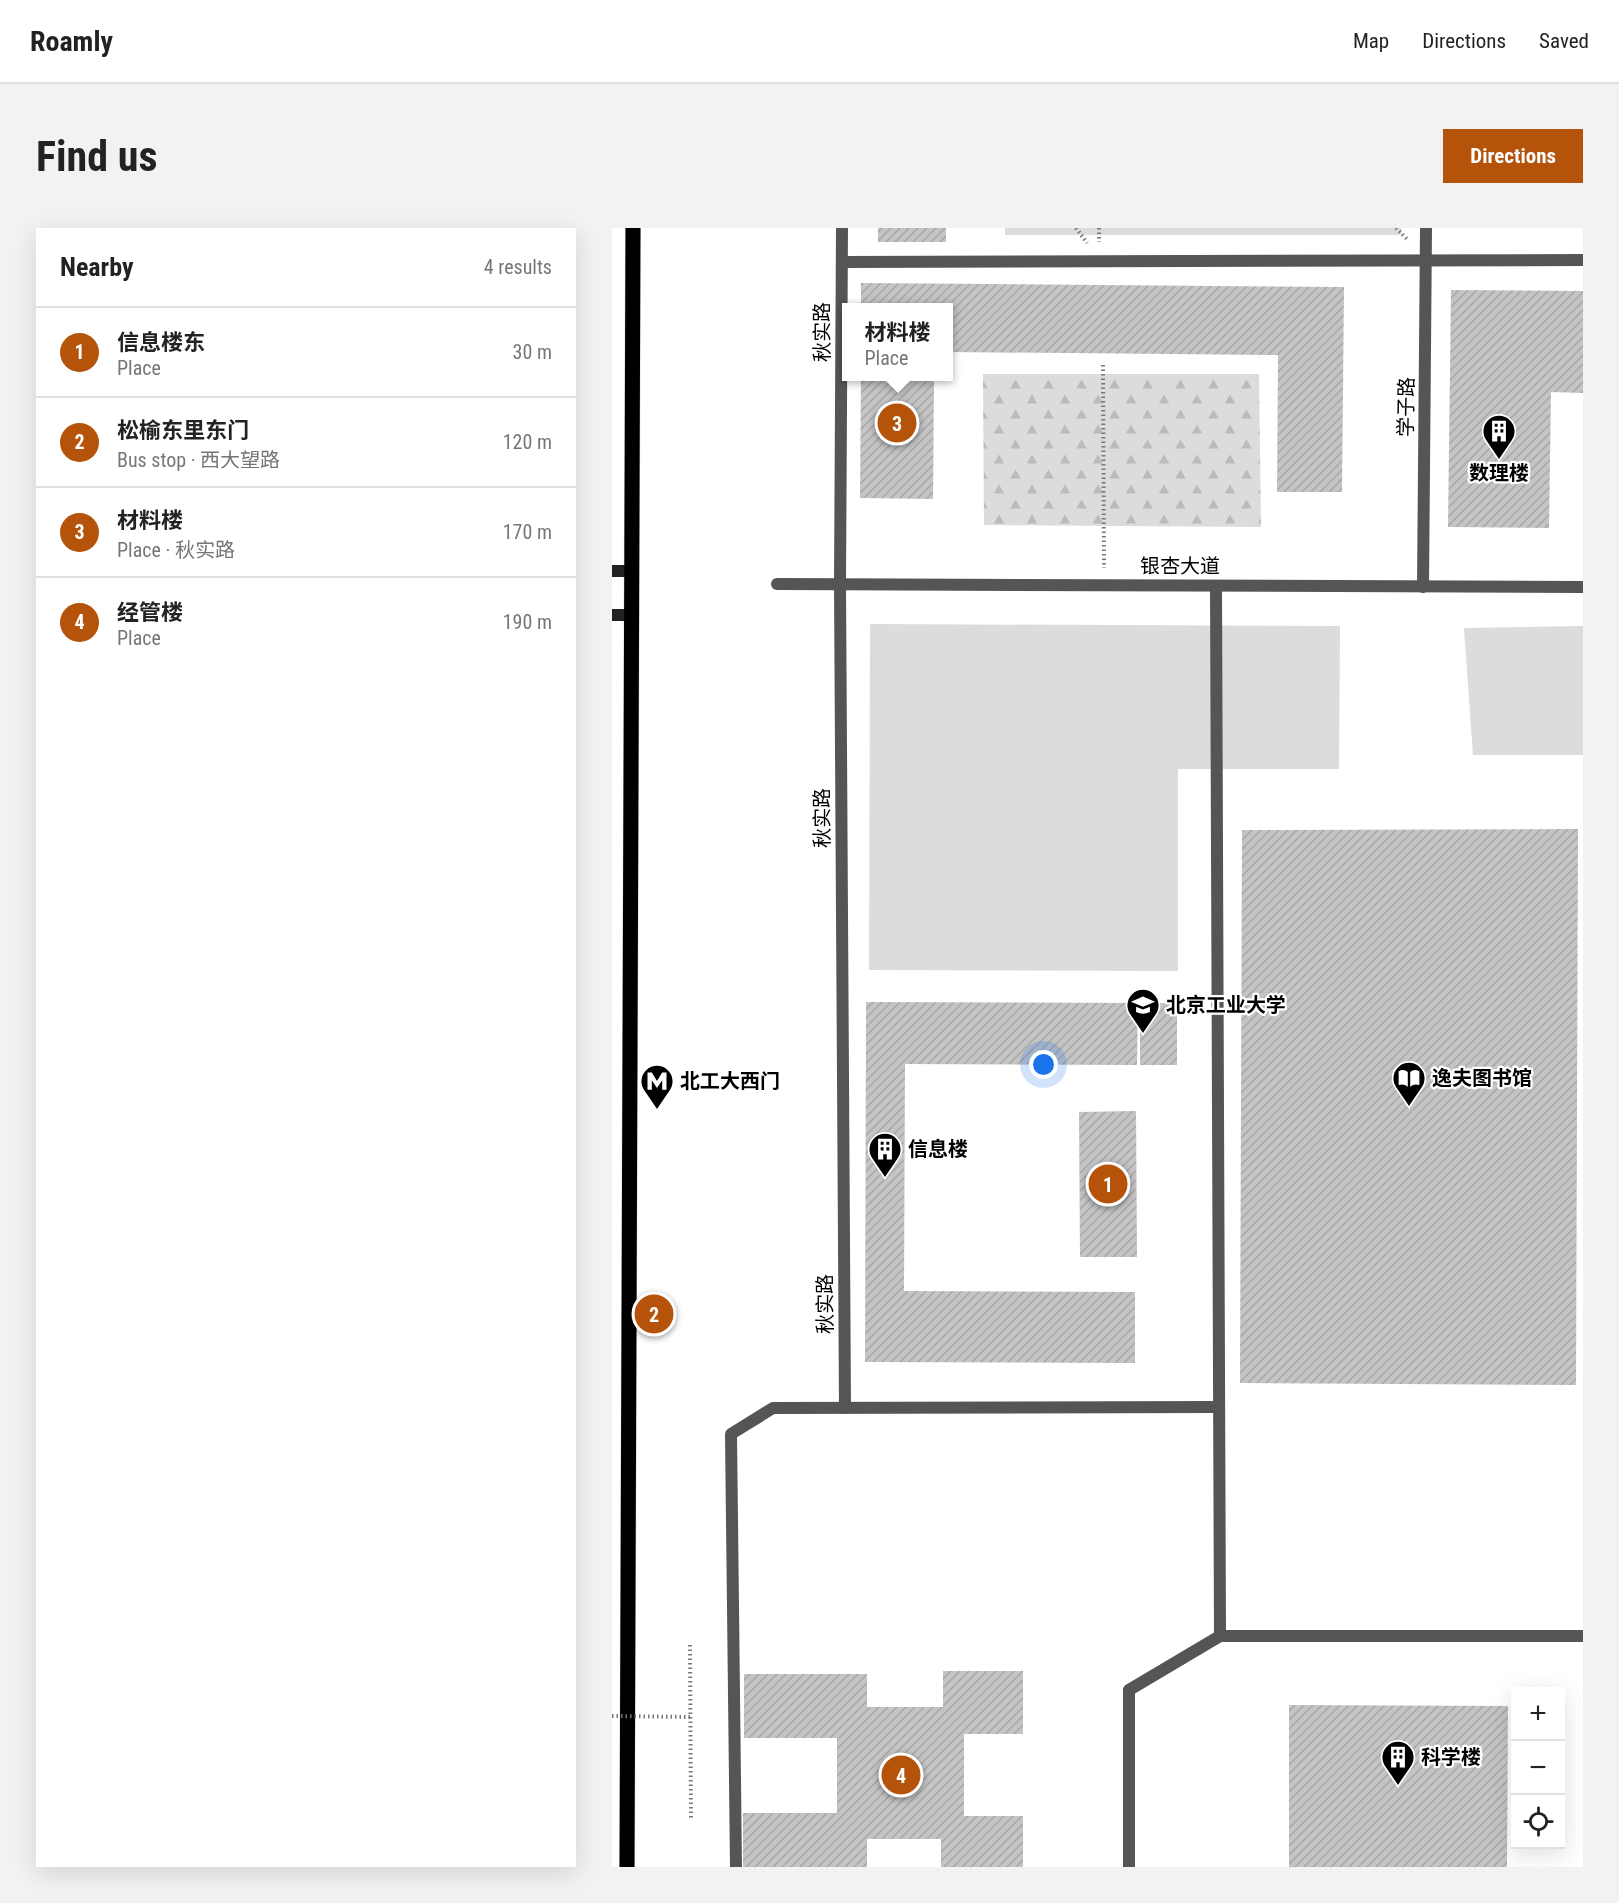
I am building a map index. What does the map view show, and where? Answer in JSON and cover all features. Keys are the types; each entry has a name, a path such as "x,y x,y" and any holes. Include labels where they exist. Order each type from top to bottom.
{"main road":[{"path":"627,1867 633,228"}],"street":[{"name":"秋实路","path":"842,228 840,584 845,1408"},
{"name":"学子路","path":"1423,587 1426,228"},
{"path":"842,262 1583,260"},
{"path":"612,571 631,571"},
{"name":"银杏大道","path":"777,584 1583,587"},
{"path":"1216,586 1220,1636"},
{"path":"612,615 631,615"},
{"path":"736,1867 731,1434 773,1408 1219,1407"},
{"path":"1129,1867 1129,1689 1220,1636 1583,1636"}],"path":[{"path":"1102,365 1104,585"},
{"path":"690,1645 692,1818"},
{"path":"612,1716 690,1717"}],"green space":[{"path":"1005,228 1401,228 1402,235 1005,235"},
{"path":"983,374 1259,374 1261,527 984,525"},
{"path":"870,624 1340,626 1339,769 1178,769 1178,971 869,970"},
{"path":"1583,626 1583,755 1473,755 1464,628"}],"building":[{"path":"878,228 946,228 946,242 878,242"},
{"path":"861,283 1344,287 1342,492 1277,492 1278,355 953,352 953,303 861,303"},
{"name":"数理楼","path":"1451,290 1583,291 1583,393 1551,392 1549,528 1448,527"},
{"path":"861,381 934,381 933,499 860,498"},
{"name":"逸夫图书馆","path":"1578,829 1576,1385 1240,1383 1242,830"},
{"name":"信息楼","path":"866,1002 1138,1003 1137,1065 905,1064 904,1291 1135,1292 1135,1363 865,1362"},
{"path":"1140,1003 1177,1003 1177,1065 1140,1065"},
{"path":"1136,1111 1137,1257 1080,1257 1079,1112"},
{"path":"943,1671 1023,1671 1023,1734 964,1734 964,1816 1023,1816 1023,1867 941,1867 941,1839 867,1839 867,1867 743,1867 743,1813 837,1813 837,1738 744,1738 744,1674 867,1674 867,1707 943,1707"},
{"name":"科学楼","path":"1289,1705 1508,1706 1507,1867 1289,1867"}],"place":[{"name":"材料楼","path":"897,423"},
{"name":"数理楼","path":"1499,460"},
{"name":"北京工业大学","path":"1143,1034"},
{"name":"逸夫图书馆","path":"1409,1107"},
{"name":"北工大西门","path":"657,1110"},
{"name":"信息楼","path":"885,1178"},
{"name":"信息楼东","path":"1108,1184"},
{"name":"松榆东里东门","path":"654,1314"},
{"name":"经管楼","path":"901,1775"},
{"name":"科学楼","path":"1398,1786"}]}
